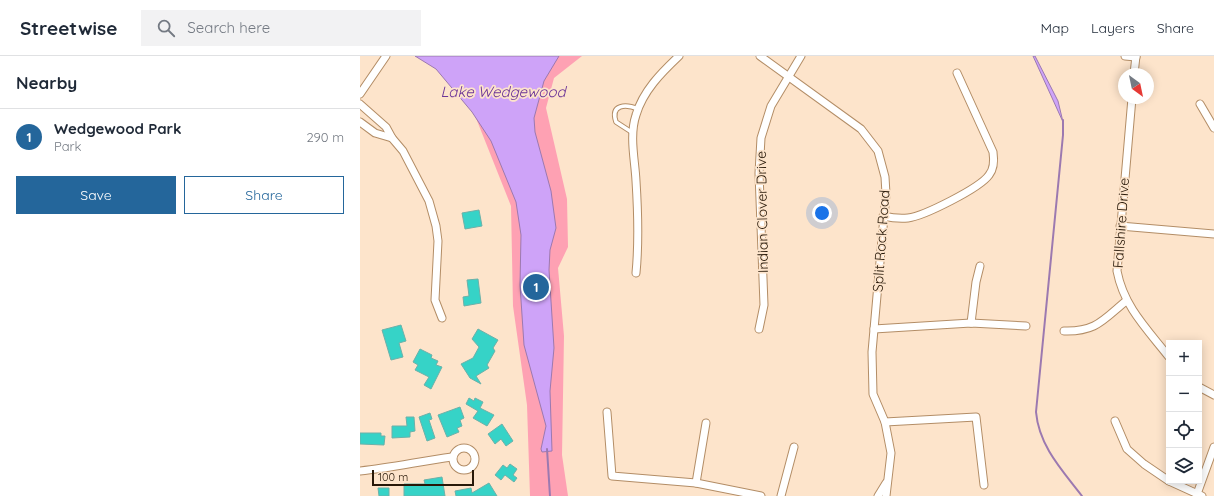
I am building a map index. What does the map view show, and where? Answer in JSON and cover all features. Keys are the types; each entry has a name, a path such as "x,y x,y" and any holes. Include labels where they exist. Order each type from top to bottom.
{"street":[{"path":"360,94 386,56"},
{"path":"636,273 638,227 633,133 638,109 662,73 678,56"},
{"name":"Split Rock Road","path":"760,56 856,125 872,141 878,151 885,177 886,194 872,352 873,394 885,422 891,453 886,496"},
{"name":"Indian Clover Drive","path":"760,329 764,305 758,173 761,138 771,106 801,56"},
{"path":"1125,56 1136,57 1135,68"},
{"path":"883,216 909,218 924,213 977,186 990,174 994,160 994,152 957,73"},
{"path":"360,104 386,127 392,138 403,151 415,172 433,212 438,241 435,300 442,318"},
{"name":"Fallshire Drive","path":"1131,104 1117,271 1120,288 1126,301 1166,353"},
{"path":"1200,104 1214,128"},
{"path":"360,122 375,133 392,138"},
{"path":"1120,226 1214,234"},
{"path":"971,323 976,282 980,266"},
{"path":"1064,331 1081,332 1093,328 1126,301"},
{"path":"874,330 971,323 1026,326"},
{"path":"1202,389 1214,395"},
{"path":"607,412 612,476 696,484 761,496"},
{"path":"885,422 976,416 984,485"},
{"path":"1114,421 1127,449 1144,464 1166,479"},
{"path":"696,484 706,423"},
{"path":"781,496 794,447"},
{"path":"1176,484 1200,495 1214,447"},
{"path":"360,471 391,468 452,457"},
{"name":"Split Rock Road","path":"878,496 887,481"}],"lane":[{"path":"633,133 616,122 614,117 616,111 622,106 628,105 638,109"}],"shaded area":[{"name":"Lake Wedgewood","path":"444,56 582,56 554,78 546,108 567,199 568,247 558,268 564,336 562,455 568,496 530,496 527,405 513,306 511,206 462,83"}],"water":[{"name":"Lake Wedgewood","path":"415,56 559,56 544,81 534,118 535,132 551,191 556,228 550,250 549,270 554,348 550,391 552,451 542,452 541,449 546,426 524,345 520,285 521,235 516,202 491,141 472,112 436,69"},
{"path":"1033,56 1035,56 1058,101 1063,122"}],"building":[{"path":"479,210 482,226 465,229 462,213"},
{"path":"478,279 481,303 464,306 463,297 469,296 467,280"},
{"path":"401,325 406,341 399,343 403,357 391,360 382,330"},
{"path":"478,329 498,340 493,348 495,351 487,365 489,368 476,376 481,384 470,378 461,364 473,358 479,347 472,339"},
{"path":"420,349 432,355 431,358 438,361 436,365 442,367 431,389 424,385 429,377 415,370 418,365 413,362"},
{"path":"469,398 474,401 475,398 483,402 480,408 494,415 487,426 473,418 478,411 466,404"},
{"path":"460,407 464,418 460,420 462,426 457,428 459,432 447,437 438,415"},
{"path":"430,413 432,419 429,420 435,438 427,441 419,417"},
{"path":"406,417 414,417 415,431 410,432 410,437 392,438 392,426 407,426"},
{"path":"502,424 513,441 506,446 501,439 495,444 488,434"},
{"path":"360,433 381,433 381,436 385,436 384,445 360,444"},
{"path":"510,464 517,469 513,475 517,478 514,482 505,475 501,480 495,475 503,465 507,468"},
{"path":"442,477 445,496 404,496 404,484 425,484 424,480"},
{"path":"489,483 497,496 456,496 455,491 471,488 472,493"},
{"path":"378,488 389,488 389,496 379,496"}],"waterway":[{"path":"1063,120 1063,135 1036,412 1038,424 1047,447 1059,467 1082,496"},
{"path":"547,449 550,496"}],"place":[{"name":"Wedgewood Park","path":"536,287"}]}
